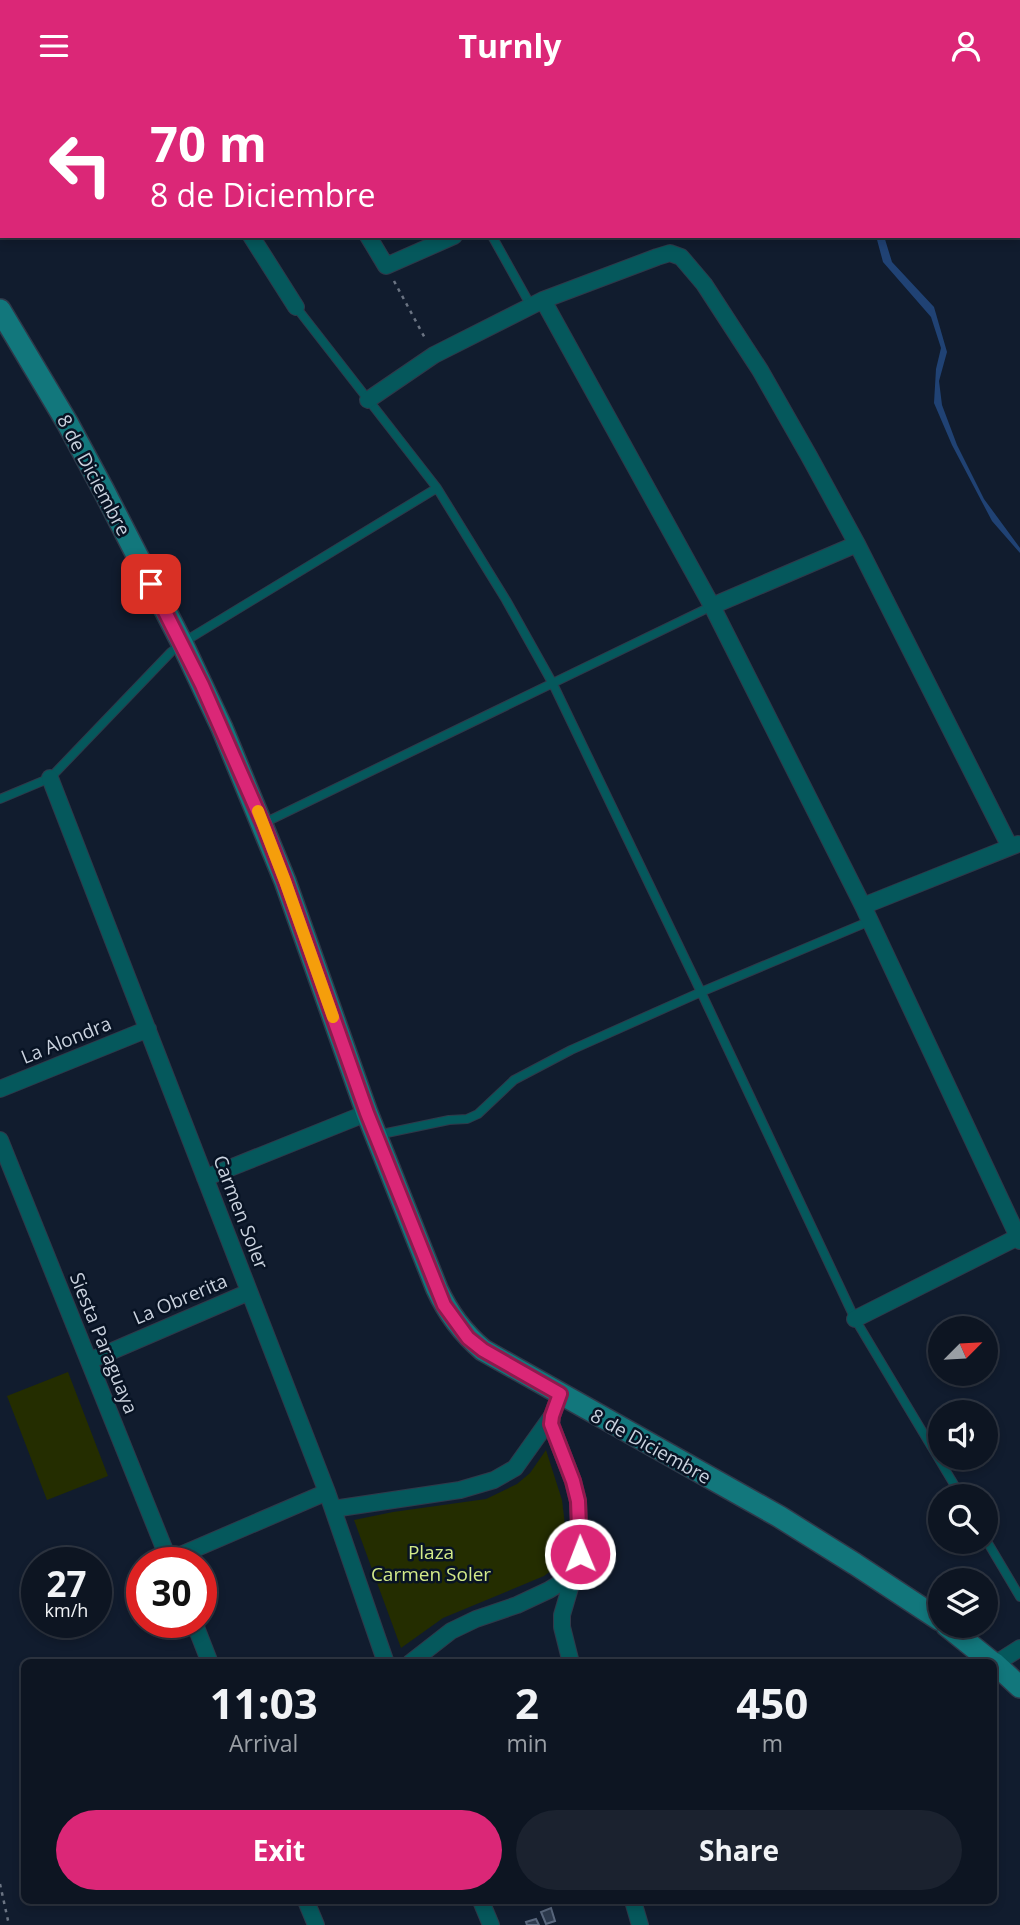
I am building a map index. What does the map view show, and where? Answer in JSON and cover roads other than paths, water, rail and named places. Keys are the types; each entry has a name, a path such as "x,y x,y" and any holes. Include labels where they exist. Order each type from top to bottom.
{"street":[{"path":"252,238 296,307"},
{"path":"369,238 386,266 449,238"},
{"path":"368,400 434,355 537,303 657,257 670,253 681,257 704,283 760,370 857,544 1017,845 863,906"},
{"path":"537,303 712,606 863,906 1019,1238 855,1318"},
{"name":"8 de Diciembre","path":"0,310 68,424 182,643 222,728 285,881 376,1136 444,1305 456,1322 468,1338 483,1350 780,1517 928,1612"},
{"path":"712,606 857,544"},
{"name":"Carmen Soler","path":"50,778 327,1492 385,1659"},
{"name":"La Alondra","path":"0,1089 148,1029"},
{"path":"205,1178 367,1113"},
{"name":"Siesta Paraguaya","path":"0,1140 164,1547"},
{"name":"La Obrerita","path":"89,1361 249,1292"},
{"path":"333,1509 460,1490 494,1480 515,1468 552,1416 560,1394"},
{"path":"552,1416 553,1432 573,1481 578,1501 580,1554 562,1615 562,1627 571,1659"},
{"path":"202,1547 327,1492"},
{"path":"415,1659 451,1631 517,1605 573,1575"},
{"path":"200,1638 208,1659"},
{"path":"962,1638 989,1659"},
{"path":"997,1661 1020,1648"},
{"path":"997,1666 1020,1687"},
{"path":"307,1904 316,1925"},
{"path":"482,1904 491,1925"},
{"path":"635,1904 640,1925"}],"lane":[{"path":"493,238 537,303"},
{"path":"296,307 437,488 506,600 553,684 855,1318 954,1484"},
{"path":"0,799 50,778 182,643 437,488"},
{"path":"263,824 712,606"},
{"path":"376,1136 449,1120 467,1119 478,1114 514,1080 571,1050 870,921"},
{"path":"994,1554 1020,1597"}],"water":[{"path":"877,238 885,238 892,262 934,307 947,352 939,381 942,405 957,445 984,499 1020,548 1020,553 992,521 952,445 934,403 936,369 941,348 931,317 883,262"}],"park label":[{"name":"Plaza Carmen Soler","path":"431,1563"}]}
